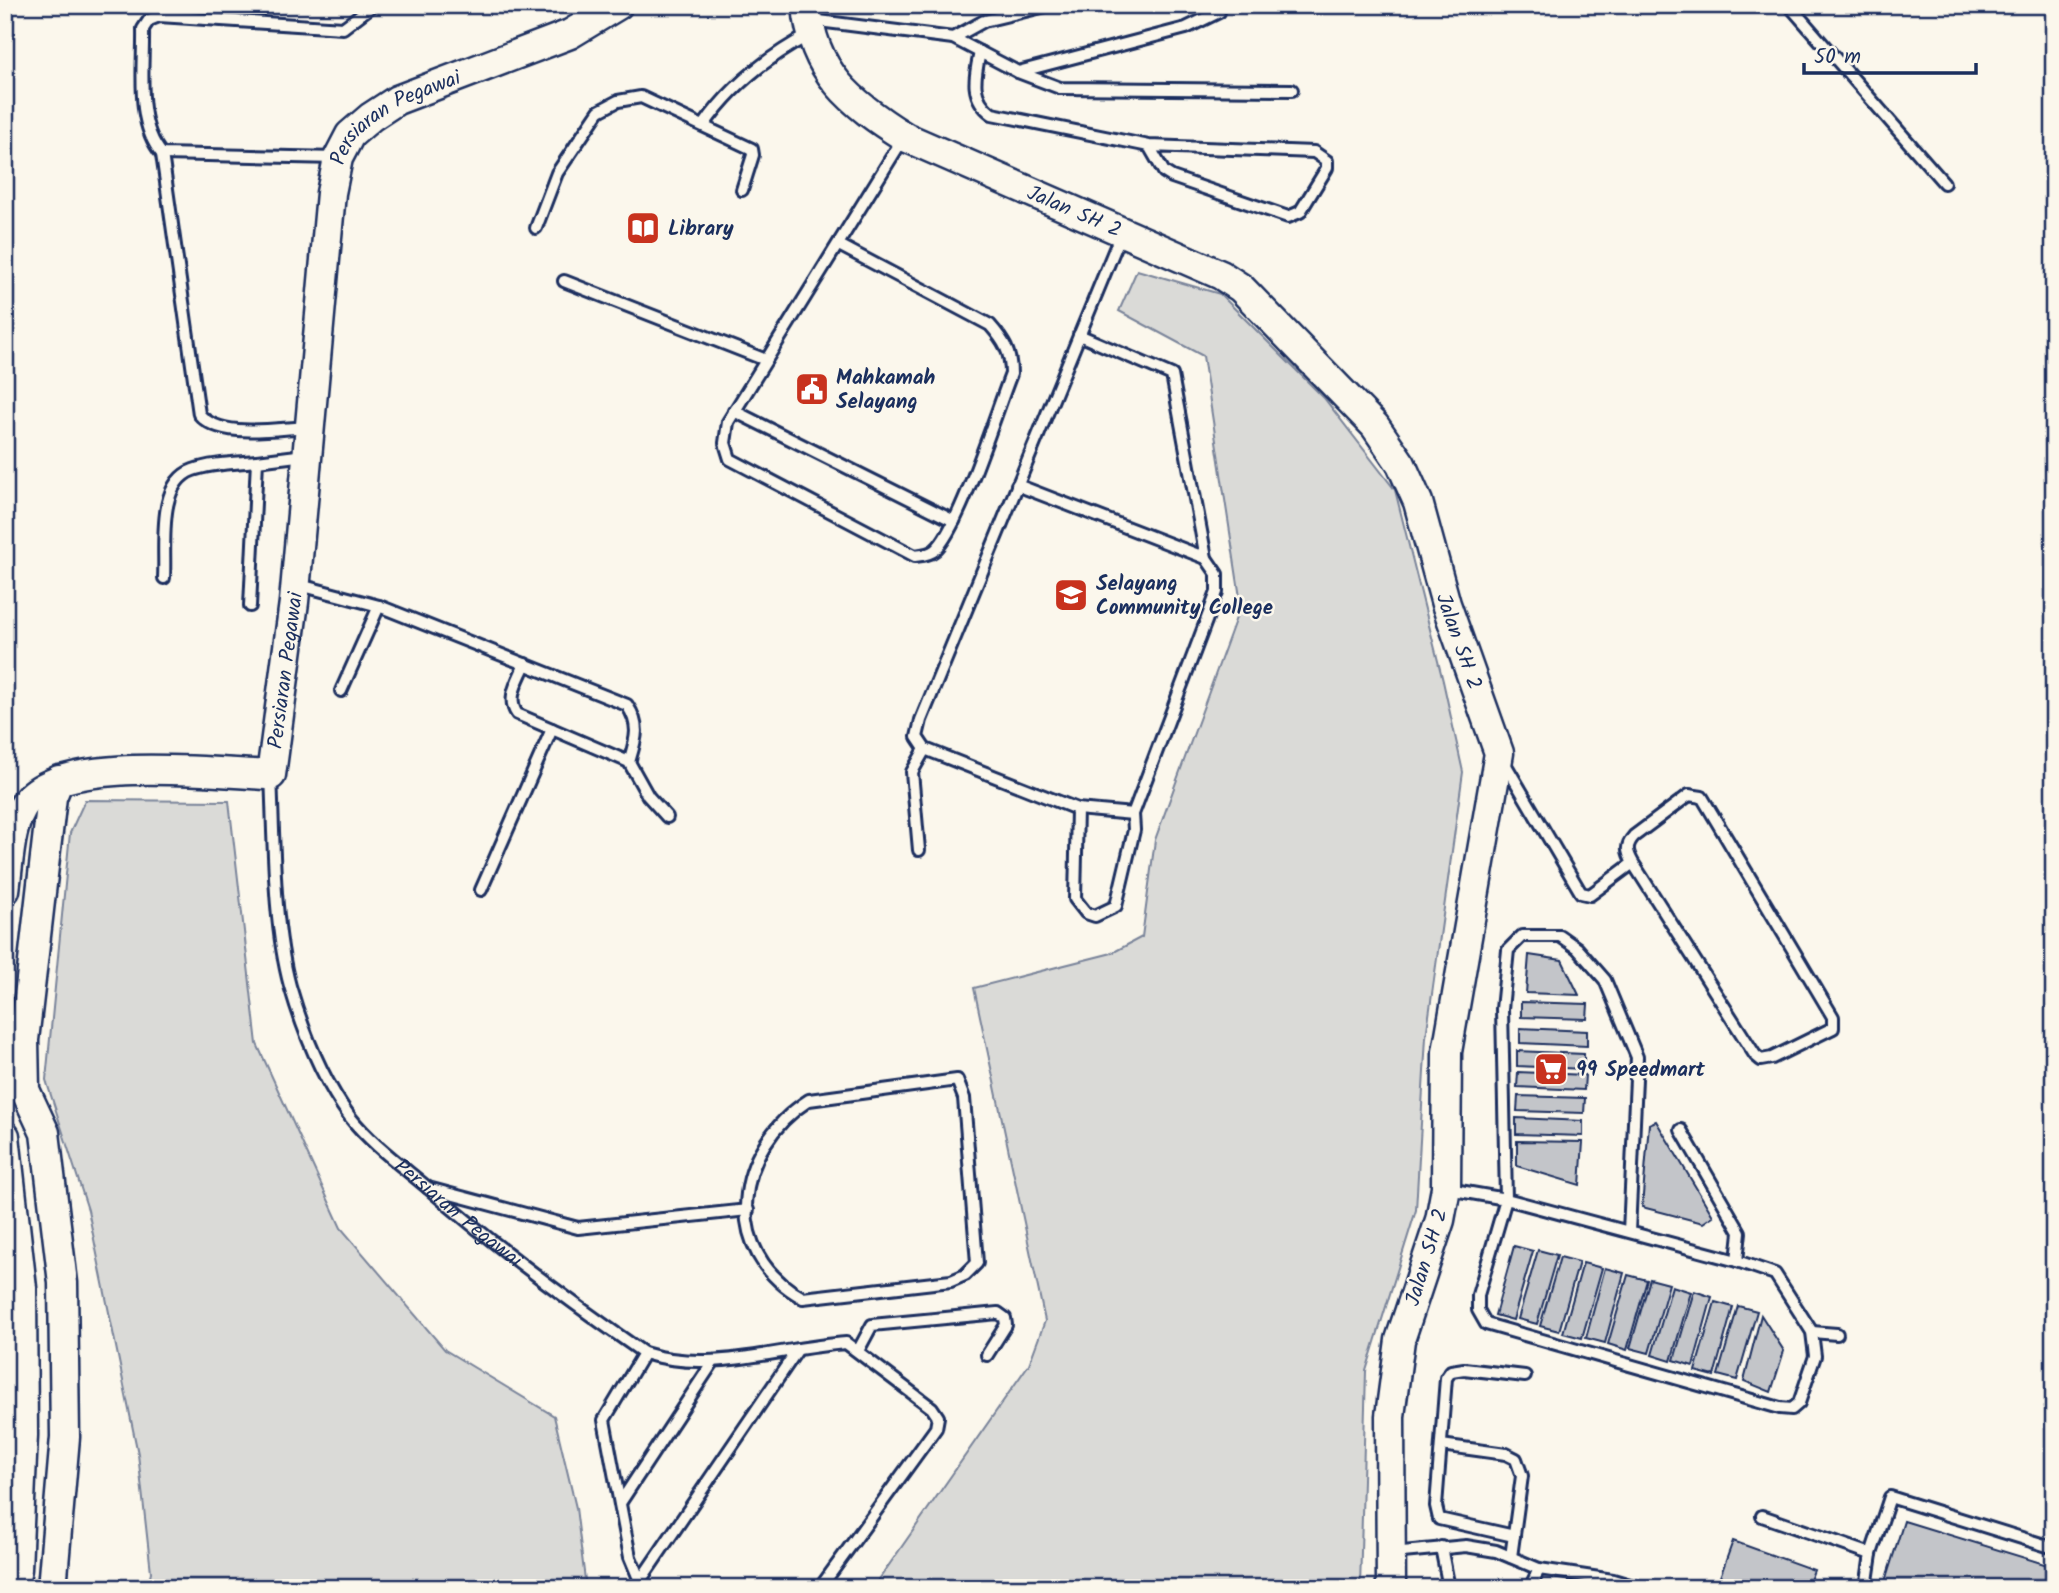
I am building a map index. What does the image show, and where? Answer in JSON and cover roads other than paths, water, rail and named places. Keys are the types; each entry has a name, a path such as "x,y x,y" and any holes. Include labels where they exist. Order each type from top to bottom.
{"street":[{"name":"Persiaran Pegawai","path":"271,775 296,583 331,193 338,158 350,135 397,100 545,45 597,20 618,5"},
{"name":"Jalan SH 2","path":"809,20 821,60 840,89 871,115 905,137 1221,275 1241,288 1375,426 1401,464 1418,502 1446,604 1499,752 1447,1052 1446,1188 1440,1220 1400,1340 1390,1416 1391,1588"},
{"path":"5,890 17,820 26,801 59,780 96,771 271,775"},
{"path":"52,1588 65,1437 63,1283 45,1133 25,1090 24,1040 52,797 59,780"},
{"path":"5,1136 22,1288 23,1435 17,1569 13,1588"}],"lane":[{"path":"310,441 223,430 208,425 200,414 162,154 152,143 146,122 143,29 149,20 159,16 343,28 373,5"},
{"path":"953,38 984,21 1050,5"},
{"path":"1018,72 1186,28 1219,12 1219,5"},
{"path":"1789,5 1944,183"},
{"path":"704,125 719,102 777,52 809,20 953,38 1018,72 1060,88 1292,90"},
{"path":"980,52 975,88 983,107 992,114 1149,146 1314,152 1327,161 1327,168 1300,212 1288,217 1172,177 1164,172 1149,146"},
{"path":"536,228 557,173 599,111 618,102 641,97 752,149 753,155 742,190"},
{"path":"839,245 990,325 1005,342 1011,359 1011,374 954,521 937,548 928,554 915,556 730,459 725,443 728,422 734,411 905,137"},
{"path":"162,154 338,158"},
{"path":"1122,233 921,720 917,737 925,749 1077,809 1133,814"},
{"path":"564,281 766,360"},
{"path":"1077,809 1075,899 1086,913 1095,916 1116,906 1134,830 1133,814 1217,592 1217,574 1206,558 1172,375 1079,335"},
{"path":"734,411 954,521"},
{"path":"164,578 169,495 179,478 194,469 257,461 310,441"},
{"path":"250,606 257,461"},
{"path":"1017,485 1206,558"},
{"path":"296,583 379,606 626,705 635,718 638,732 629,762"},
{"path":"341,691 379,606"},
{"path":"525,664 512,696 512,706 517,714 629,762 649,796 667,817"},
{"path":"481,890 552,729"},
{"path":"919,850 912,772 925,749"},
{"path":"1499,752 1581,893 1590,895 1633,863"},
{"name":"Persiaran Pegawai","path":"271,775 276,890 289,983 304,1031 350,1117 427,1188 506,1255 644,1353"},
{"path":"1689,795 1702,797 1833,1017 1833,1028 1772,1058 1761,1060 1755,1055 1633,863 1627,852 1628,843 1634,836 1689,795"},
{"path":"1446,1188 1506,1199 1737,1261 1774,1274 1812,1332 1815,1356 1799,1403 1792,1409 1486,1324 1478,1310 1478,1295 1506,1199 1502,1009 1508,950 1521,936 1560,936 1577,948 1605,979 1637,1057 1629,1232"},
{"path":"957,1080 962,1087 977,1245 977,1263 965,1276 951,1282 803,1298 782,1286 754,1249 748,1210 747,1186 758,1153 768,1136 788,1114 809,1100 957,1080"},
{"path":"1681,1129 1740,1232 1737,1261"},
{"path":"427,1188 578,1228 748,1210"},
{"path":"858,1351 873,1325 998,1313 1005,1318 1006,1325 986,1355"},
{"path":"1812,1332 1837,1334"},
{"path":"798,1349 644,1584 630,1557 604,1420 644,1353 668,1361 713,1362 798,1349 846,1343 932,1408 938,1417 936,1428 820,1588"},
{"path":"620,1503 713,1362"},
{"path":"1514,1536 1439,1519 1436,1506 1446,1378 1451,1371 1464,1369 1525,1376"},
{"path":"1441,1445 1506,1454 1516,1459 1522,1476 1511,1557"},
{"path":"1867,1588 1871,1554 1889,1497 2054,1548"},
{"path":"1762,1516 1871,1554"},
{"path":"1392,1553 1466,1546 1511,1557 1539,1569 1612,1580 1640,1588"},
{"path":"1441,1547 1449,1588"},
{"path":"1530,1588 1539,1569"}],"place":[{"name":"Library","path":"643,228"},
{"name":"Mahkamah Selayang","path":"812,389"},
{"name":"Selayang Community College","path":"1071,595"},
{"name":"99 Speedmart","path":"1551,1069"}]}
